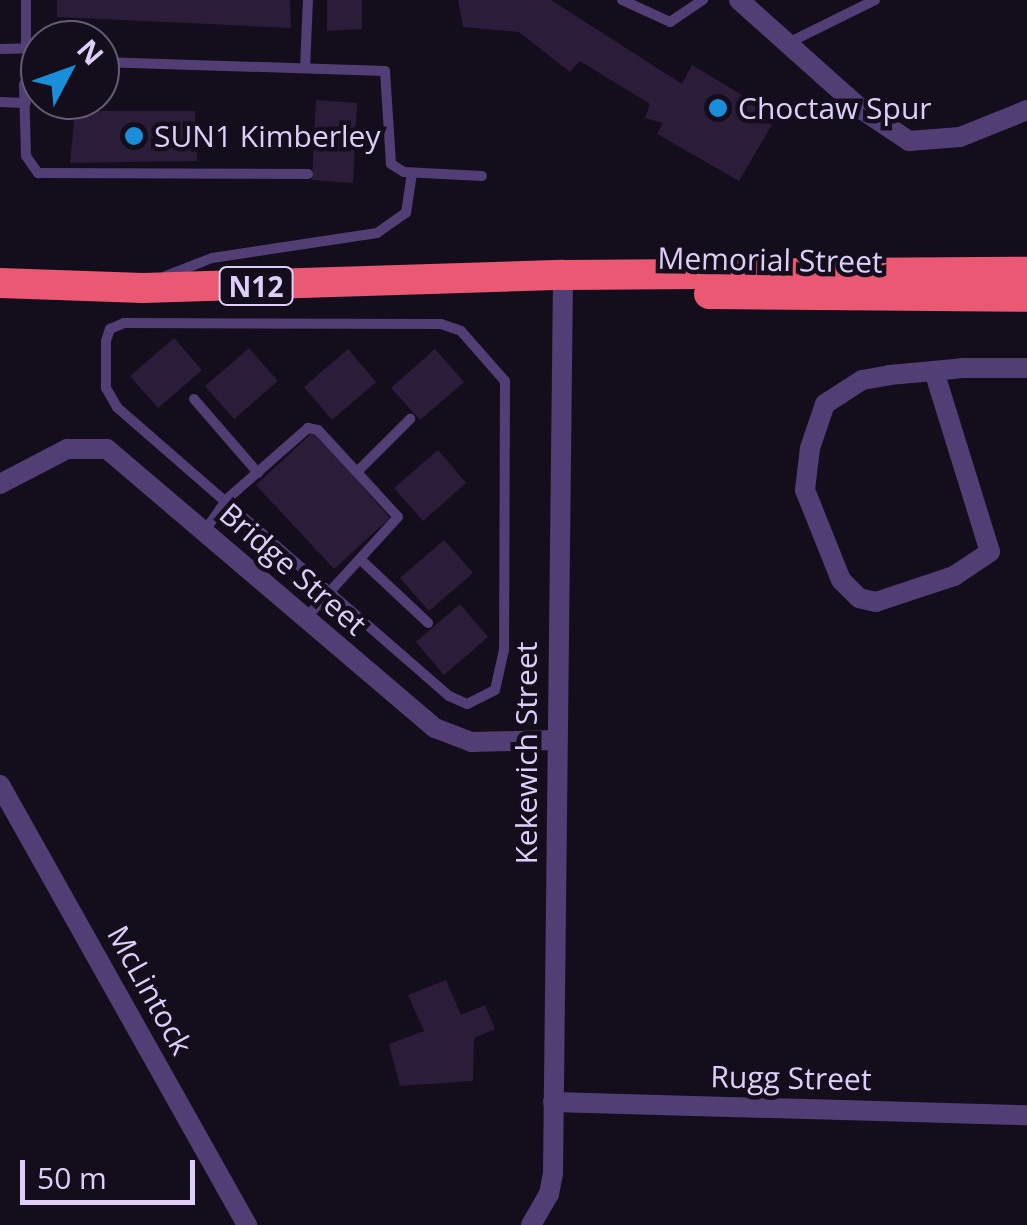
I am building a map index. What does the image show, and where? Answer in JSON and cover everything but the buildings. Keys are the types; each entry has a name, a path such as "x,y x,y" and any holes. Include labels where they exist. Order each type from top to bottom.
{"highway":[{"name":"Memorial Street","path":"564,284 1027,272"},
{"name":"Memorial Street","path":"0,283 143,288 512,282 1027,297"}],"street":[{"path":"738,0 886,130 934,143 1027,110"},
{"name":"Kekewich Street","path":"531,1225 549,1194 553,1102 564,284"},
{"path":"934,371 990,552 954,576 876,602 859,598 841,580 805,490 810,448 825,404 862,380 934,371 1027,368"},
{"name":"Bridge Street","path":"0,484 66,449 97,445 448,736 471,742 556,740"},
{"name":"McLintock","path":"0,785 247,1225"},
{"name":"Rugg Street","path":"553,1102 1027,1114"}],"lane":[{"path":"305,68 308,0"},
{"path":"622,0 660,22 683,18 703,0"},
{"path":"787,43 875,0"},
{"path":"120,63 385,71 387,156 399,171 482,176"},
{"path":"26,120 26,156 43,174 308,174"},
{"path":"143,288 212,258 378,233 406,213 412,172"},
{"path":"441,324 460,330 505,382 500,682 482,701 457,702 331,592 111,400 106,341 113,326 441,324"},
{"path":"194,399 258,473"},
{"path":"358,471 410,419"},
{"path":"204,532 228,499 310,428 358,471 398,518 304,620"},
{"path":"361,560 428,623"}],"place":[{"name":"Choctaw Spur","path":"718,108"},
{"name":"SUN1 Kimberley","path":"134,136"}]}
